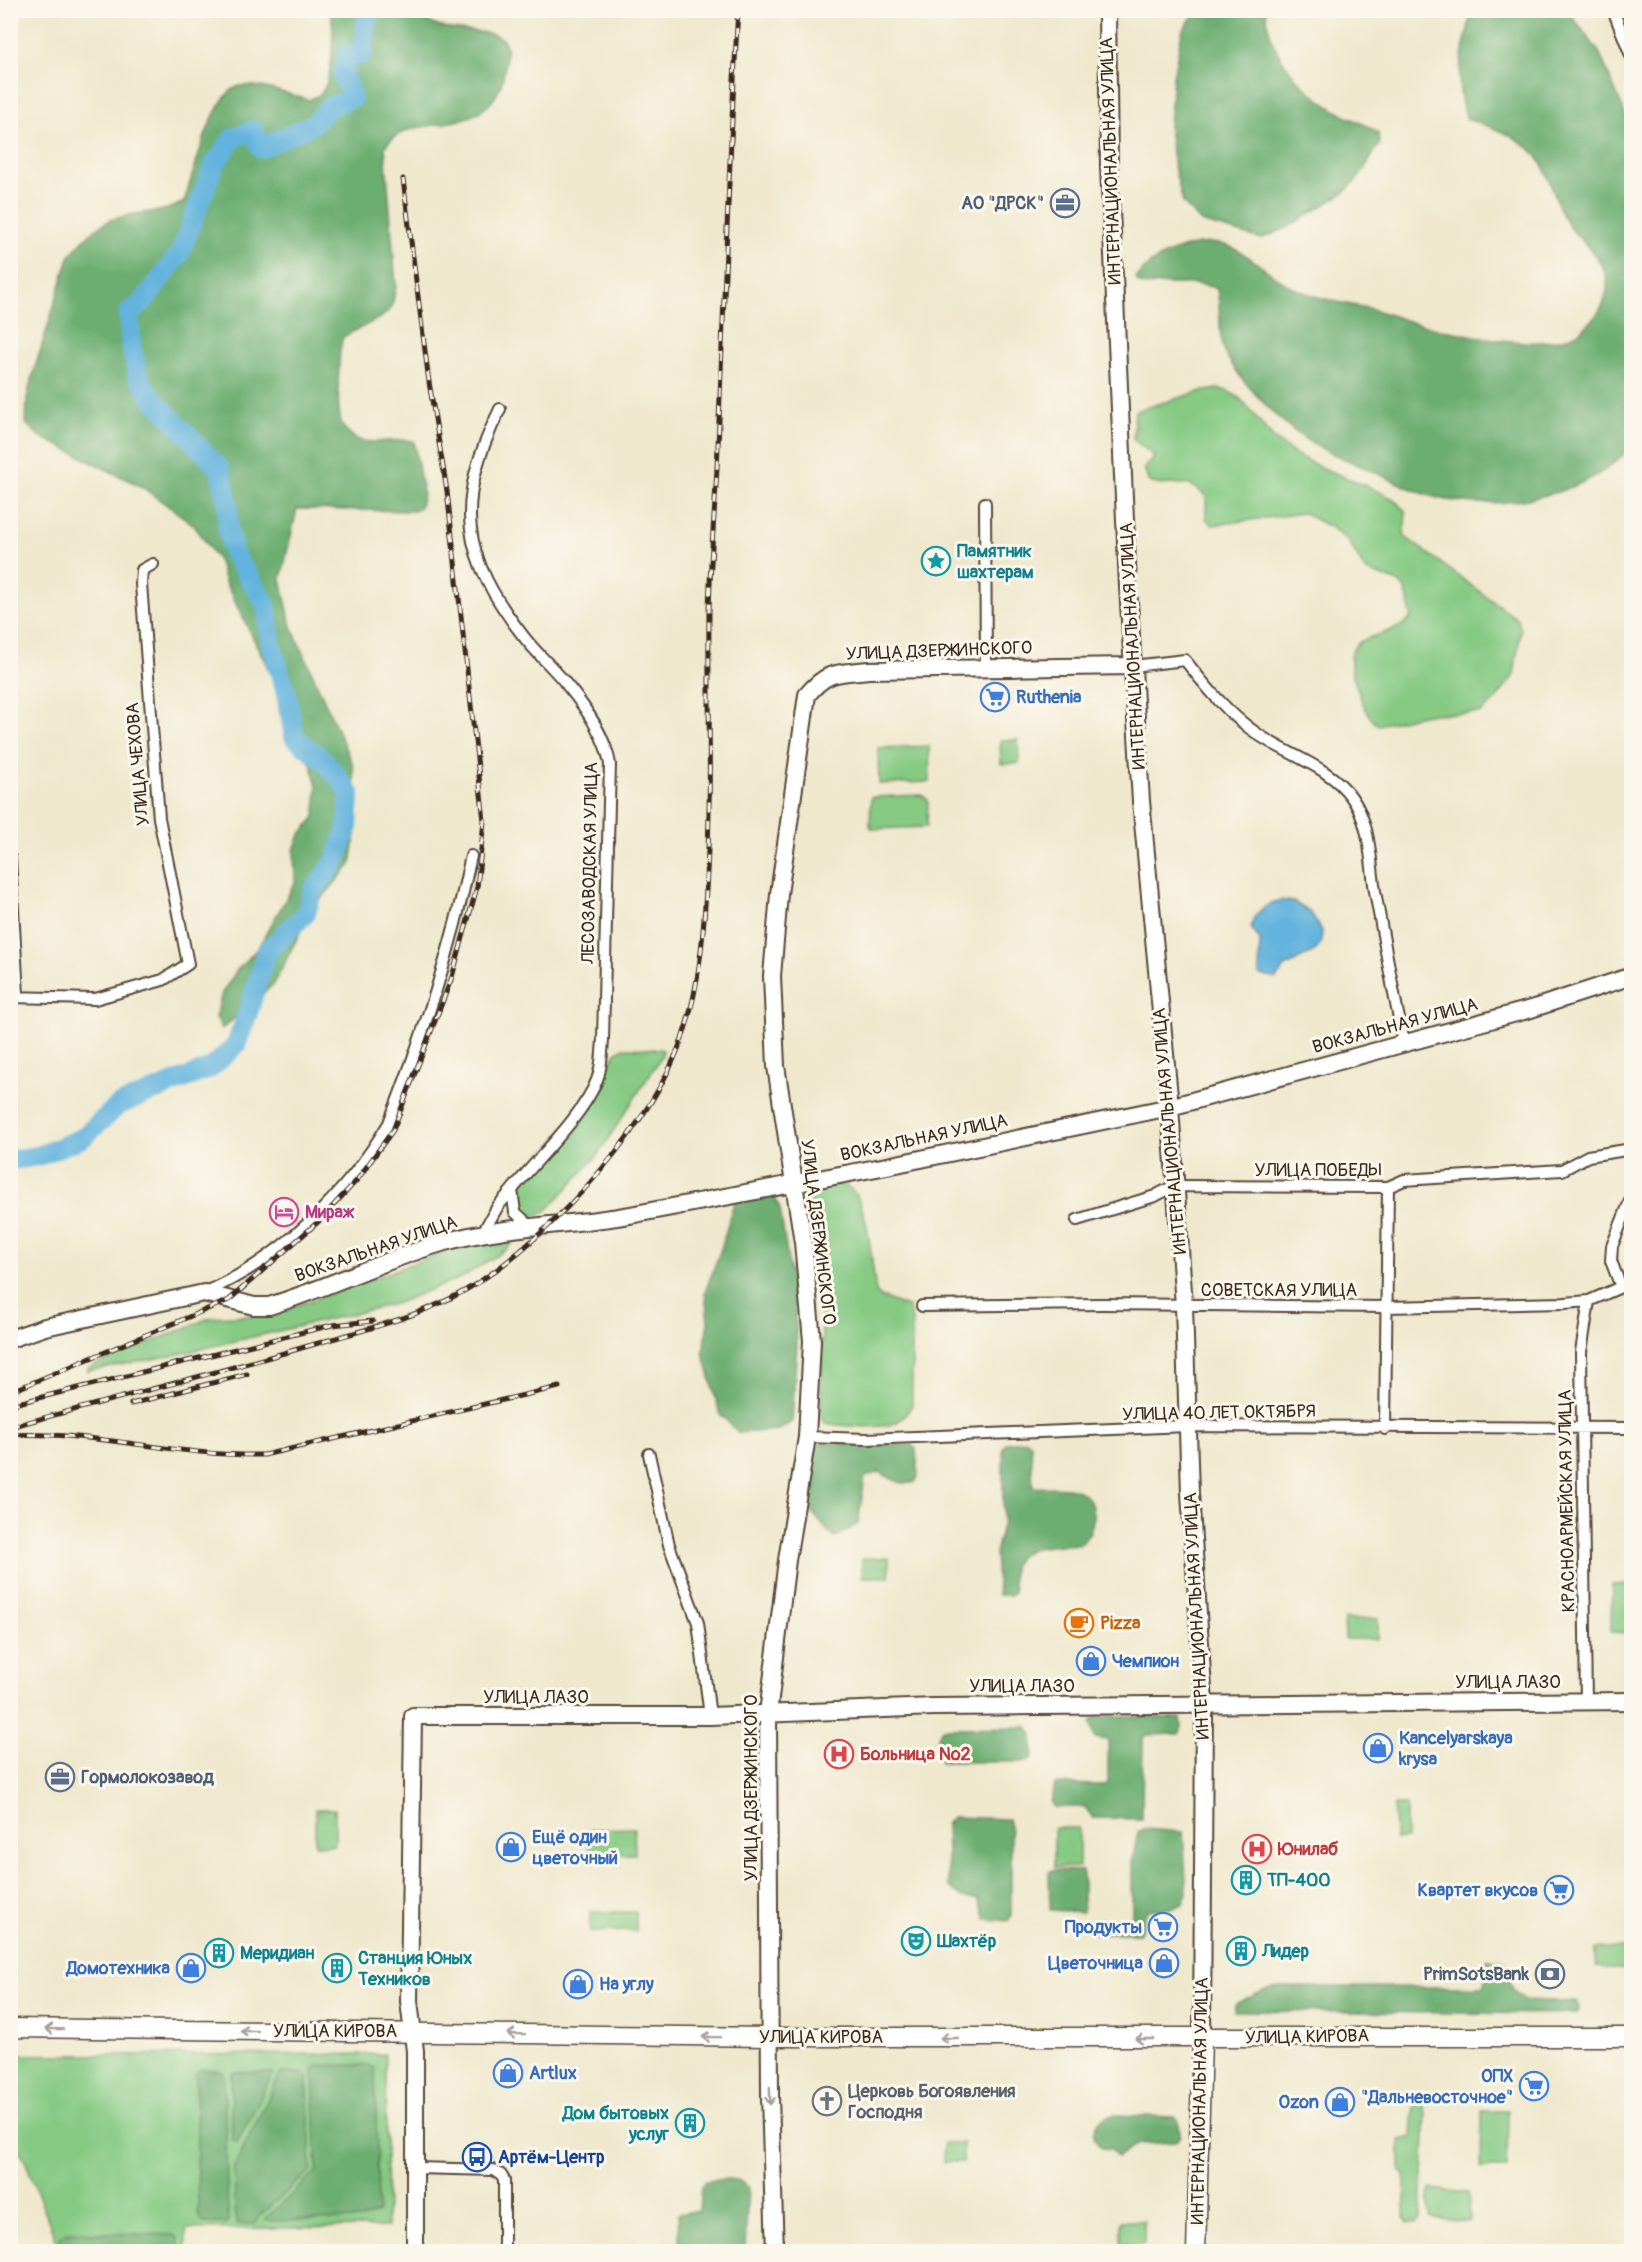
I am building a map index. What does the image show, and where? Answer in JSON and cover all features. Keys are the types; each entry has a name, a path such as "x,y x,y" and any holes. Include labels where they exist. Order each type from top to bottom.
{"main road":[{"name":"ИНТЕРНАЦИОНАЛЬНАЯ УЛИЦА","path":"1108,11 1109,166 1132,666 1141,801 1170,1107 1184,1306 1187,1426 1204,1704 1202,2039 1196,2252"},
{"name":"УЛИЦА ДЗЕРЖИНСКОГО","path":"776,2252 770,2037 768,1714 786,1560 807,1437 812,1384 811,1319 777,1066 772,976 779,894 807,695 820,680 838,673 986,667 1132,666"},
{"name":"ВОКЗАЛЬНАЯ УЛИЦА","path":"10,1339 55,1325 204,1293 254,1306 269,1306 445,1242 482,1234 581,1224 794,1184 1170,1107 1542,1006 1632,975"},
{"name":"УЛИЦА ЛАЗО","path":"412,2032 409,2001 413,1716 710,1716 878,1708 1632,1701"},
{"name":"УЛИЦА КИРОВА","path":"10,2028 770,2037 1202,2039 1456,2035 1632,2037"},
{"path":"412,2032 415,2051 415,2252"}],"street":[{"path":"1613,10 1632,58"},
{"name":"ЛЕСОЗАВОДСКАЯ УЛИЦА","path":"482,1234 498,1206 577,1113 592,1092 598,1077 603,1039 610,764 608,752 586,708 525,639 495,597 480,570 474,548 469,505 482,445 500,409"},
{"path":"985,503 986,667"},
{"name":"УЛИЦА ЧЕХОВА","path":"14,996 95,999 163,980 188,964 164,851 156,783 141,584 142,570 153,564"},
{"path":"1132,666 1185,660 1222,704 1258,735 1332,779 1353,799 1369,841 1380,923 1404,1043"},
{"path":"204,1293 248,1272 290,1241 347,1181 381,1137 389,1123 434,1004 457,925 471,856"},
{"path":"10,858 14,996"},
{"name":"УЛИЦА ПОБЕДЫ","path":"1077,1220 1155,1196 1174,1186 1388,1187 1404,1180 1562,1170 1588,1156 1632,1149"},
{"path":"1385,1429 1388,1187"},
{"path":"512,1191 515,1212 532,1228"},
{"path":"1626,1285 1611,1261 1612,1246 1632,1196"},
{"name":"СОВЕТСКАЯ УЛИЦА","path":"922,1306 1386,1307 1589,1301 1626,1285"},
{"name":"КРАСНОАРМЕЙСКАЯ УЛИЦА","path":"1586,1702 1581,1352 1589,1301"},
{"name":"УЛИЦА 40 ЛЕТ ОКТЯБРЯ","path":"807,1437 900,1438 1187,1426 1385,1429 1632,1428"},
{"path":"649,1454 669,1545 698,1623 710,1716"},
{"path":"415,2168 493,2170 501,2175 504,2180 504,2252"}],"green space":[{"path":"330,11 417,11 426,20 438,26 491,34 501,38 506,45 507,55 497,94 484,109 468,117 411,129 396,136 385,147 396,286 392,307 382,317 343,337 339,368 340,417 343,427 357,439 363,441 414,441 423,494 420,507 414,511 297,509 281,579 291,625 353,765 357,825 351,865 312,909 274,984 222,1029 216,1017 222,993 237,970 257,949 295,883 294,850 300,835 315,817 317,786 311,764 280,714 276,684 225,582 219,562 194,525 142,487 39,436 26,424 27,398 69,257 85,238 113,219 160,211 184,202 212,118 230,92 240,86 256,86 309,100 321,93 328,77 332,53"},
{"path":"1196,11 1266,11 1273,42 1280,56 1299,81 1324,103 1378,133 1380,143 1360,176 1345,192 1287,228 1261,239 1201,222 1183,203 1173,162 1169,126 1173,76 1182,32"},
{"path":"1472,11 1568,11 1599,52 1631,128 1631,446 1614,463 1594,477 1571,487 1546,495 1495,503 1470,503 1427,495 1312,444 1284,423 1263,403 1229,360 1222,343 1217,289 1191,284 1147,285 1140,284 1136,279 1152,263 1176,250 1214,243 1234,249 1279,280 1298,290 1427,326 1487,338 1529,342 1563,339 1581,330 1592,321 1603,304 1607,288 1606,274 1595,255 1565,220 1543,166 1532,151 1510,136 1467,119 1462,105 1459,78"},
{"path":"1218,389 1236,396 1276,440 1304,459 1395,500 1406,512 1404,536 1517,619 1521,630 1514,675 1495,701 1480,713 1427,714 1378,725 1368,713 1357,688 1351,667 1352,654 1357,645 1366,639 1401,626 1411,617 1403,587 1393,580 1365,570 1349,542 1332,528 1304,513 1213,525 1206,519 1206,497 1199,490 1184,484 1162,485 1148,481 1144,468 1155,457 1133,439 1135,411 1198,392"},
{"path":"1000,740 1018,740 1019,763 1001,764"},
{"path":"929,746 930,782 879,784 878,748"},
{"path":"922,795 928,800 927,827 873,829 870,826 871,797"},
{"path":"623,1048 663,1050 662,1056 597,1156 547,1210 538,1216 527,1213 521,1203 522,1180 576,1115 616,1053"},
{"path":"833,1185 851,1189 862,1208 869,1237 876,1292 881,1297 908,1307 912,1320 912,1405 896,1423 885,1426 868,1427 825,1423 821,1417 822,1311 808,1197 811,1192"},
{"path":"766,1195 774,1196 780,1209 794,1298 797,1343 792,1422 778,1430 739,1433 720,1414 703,1352 708,1322 705,1292 722,1246 734,1202"},
{"path":"508,1238 512,1244 507,1249 463,1277 395,1304 175,1355 87,1371 88,1368 209,1318 252,1315 280,1309 365,1282 447,1251 489,1240"},
{"path":"1027,1440 1031,1444 1033,1487 1080,1491 1091,1504 1093,1523 1080,1544 1041,1547 1022,1554 1016,1560 1013,1568 1014,1592 1010,1595 998,1595 995,1553 1003,1521 1003,1449 1006,1443"},
{"path":"821,1443 912,1445 916,1449 918,1477 915,1482 905,1483 879,1472 865,1477 858,1524 834,1538 809,1509 805,1495 812,1450"},
{"path":"862,1558 889,1558 889,1577 862,1577"},
{"path":"1612,1585 1631,1585 1631,1633 1611,1632"},
{"path":"1344,1619 1378,1619 1378,1639 1345,1639"},
{"path":"1107,1716 1181,1718 1182,1727 1179,1734 1147,1735 1143,1738 1142,1819 1093,1818 1085,1807 1054,1807 1051,1803 1055,1784 1105,1785 1108,1783 1108,1740 1095,1738 1091,1723 1095,1718"},
{"path":"1028,1727 1033,1734 1033,1757 1027,1762 941,1762 938,1745 942,1728"},
{"path":"1394,1805 1406,1805 1406,1839 1395,1839"},
{"path":"315,1809 335,1809 335,1845 315,1845"},
{"path":"953,1817 1008,1819 1011,1831 1011,1916 1008,1921 986,1919 978,1899 962,1898 948,1885 946,1824"},
{"path":"634,1828 635,1854 589,1854 589,1829"},
{"path":"1054,1828 1079,1828 1079,1867 1054,1867"},
{"path":"1143,1829 1183,1832 1187,1893 1183,1904 1173,1908 1147,1910 1140,1933 1092,1933 1090,1922 1092,1919 1128,1920 1132,1916 1132,1862 1138,1832"},
{"path":"1052,1870 1083,1871 1083,1912 1050,1910 1049,1872"},
{"path":"590,1912 636,1912 636,1931 590,1932"},
{"path":"1596,1949 1631,1949 1631,1970 1596,1967"},
{"path":"1487,1960 1505,1962 1513,1990 1525,2000 1576,2002 1579,2010 1577,2014 1234,2011 1235,2005 1265,1990 1278,1987 1480,1987 1484,1985"},
{"path":"385,2054 387,2227 186,2229 186,2251 60,2251 26,2163 11,2133 11,2055"},
{"path":"319,2065 364,2065 375,2068 378,2212 362,2219 267,2221 265,2219 317,2171 313,2070"},
{"path":"201,2069 222,2071 224,2077 227,2223 203,2223 198,2214 196,2073"},
{"path":"234,2072 273,2073 237,2143 232,2139 231,2075"},
{"path":"281,2073 303,2073 307,2076 311,2170 259,2216 255,2224 236,2224 234,2167"},
{"path":"1415,2093 1419,2095 1426,2113 1421,2219 1417,2223 1408,2222 1405,2216 1405,2175 1400,2170 1400,2140 1412,2137"},
{"path":"1482,2111 1508,2111 1507,2168 1481,2168"},
{"path":"1113,2115 1174,2117 1179,2121 1180,2136 1175,2142 1137,2144 1117,2157 1112,2149 1102,2148 1094,2138 1097,2124"},
{"path":"944,2143 963,2143 963,2162 944,2162"},
{"path":"730,2179 741,2181 748,2187 745,2251 680,2251 678,2214 699,2210 701,2186 705,2181"},
{"path":"1432,2189 1468,2193 1470,2219 1468,2222 1430,2218 1428,2195"},
{"path":"1121,2221 1144,2221 1144,2244 1121,2244"},
{"path":"67,2232 174,2235 178,2238 179,2251 64,2251 60,2237"}],"water":[{"path":"1281,900 1294,902 1311,913 1322,931 1321,943 1316,950 1285,967 1276,979 1259,975 1260,940 1251,928 1255,917 1262,909"}],"waterway":[{"path":"10,1160 38,1156 82,1138 119,1105 211,1068 236,1045 266,952 306,913 312,893 336,860 348,826 350,793 326,762 294,737 287,696 271,644 266,604 233,553 228,529 228,504 220,469 154,400 138,376 131,346 129,313 144,301 180,253 214,165 233,138 254,130 261,148 313,124 329,107 352,98 343,75 348,54 362,54 368,15 364,10"}],"railway":[{"path":"10,1427 378,1326 420,1312 460,1293 509,1260 539,1234 599,1173 626,1139 669,1070 683,1036 693,1000 705,909 709,820 710,591 738,10"},
{"path":"10,1392 229,1300 319,1221 357,1180 393,1130 452,977 477,887 484,821 447,491 429,382 403,179"},
{"path":"10,1405 332,1325 373,1321"},
{"path":"131,1404 247,1374"},
{"path":"10,1435 74,1437 232,1455 264,1455 559,1387"}],"place":[{"name":"АО \"ДРСК\"","path":"1065,203"},
{"name":"Памятник шахтерам","path":"936,561"},
{"name":"Ruthenia","path":"995,697"},
{"name":"Мираж","path":"284,1212"},
{"name":"Pizza","path":"1079,1623"},
{"name":"Чемпион","path":"1091,1661"},
{"name":"Kancelyarskaya krysa","path":"1378,1748"},
{"name":"Больница №2","path":"839,1754"},
{"name":"Гормолокозавод","path":"60,1777"},
{"name":"Ещё один цветочный","path":"511,1847"},
{"name":"Юнилаб","path":"1257,1849"},
{"name":"ТП-400","path":"1246,1880"},
{"name":"Квартет вкусов","path":"1559,1890"},
{"name":"Продукты","path":"1163,1927"},
{"name":"Шахтёр","path":"916,1941"},
{"name":"Лидер","path":"1241,1951"},
{"name":"Меридиан","path":"219,1953"},
{"name":"Цветочница","path":"1164,1963"},
{"name":"Домотехника","path":"191,1968"},
{"name":"Станция Юных Техников","path":"337,1968"},
{"name":"PrimSotsBank","path":"1550,1974"},
{"name":"На углу","path":"578,1984"},
{"name":"Artlux","path":"508,2073"},
{"name":"ОПХ \"Дальневосточное\"","path":"1534,2086"},
{"name":"Церковь Богоявления Господня","path":"827,2101"},
{"name":"Ozon","path":"1340,2102"},
{"name":"Дом бытовых услуг","path":"690,2123"},
{"name":"Артём-Центр","path":"477,2157"}]}
